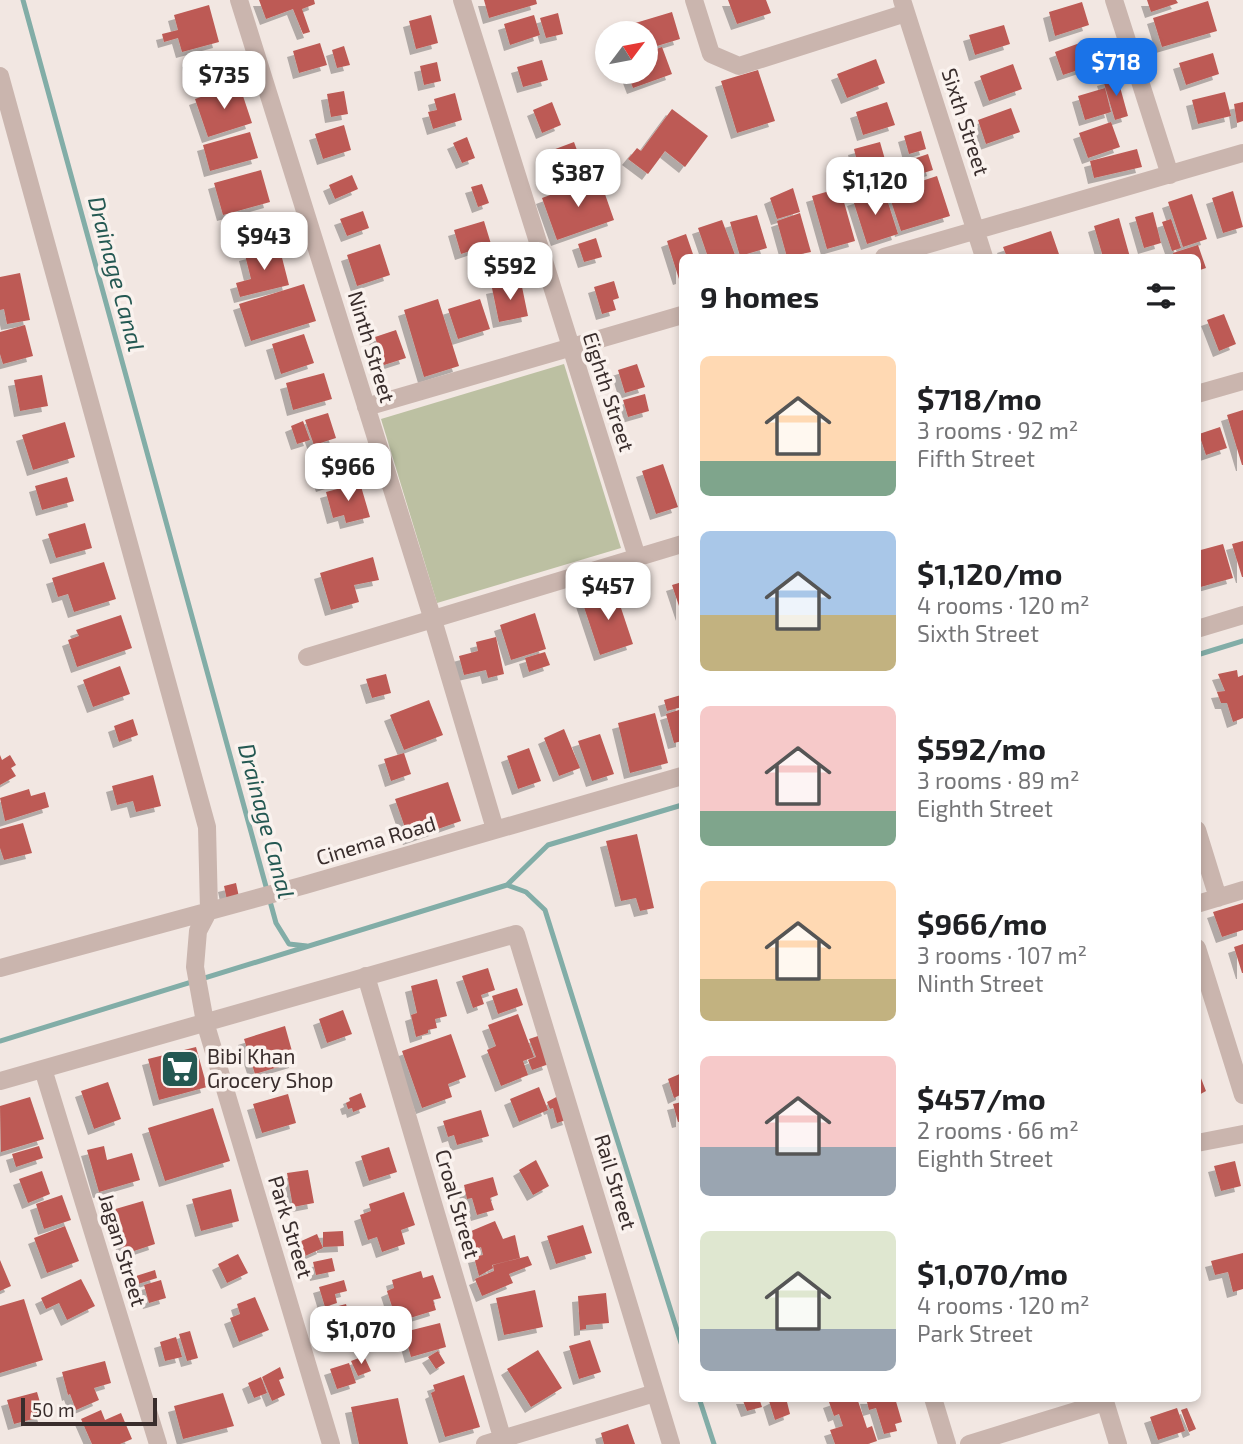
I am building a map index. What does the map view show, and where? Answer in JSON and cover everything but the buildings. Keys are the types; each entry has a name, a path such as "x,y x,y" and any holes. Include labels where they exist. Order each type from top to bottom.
{"street":[{"name":"Ninth Street","path":"239,0 433,620 495,829"},
{"name":"Eighth Street","path":"462,0 637,557"},
{"path":"694,0 710,54 739,66 904,6"},
{"path":"1114,0 1170,174"},
{"name":"Sixth Street","path":"904,6 983,254"},
{"path":"0,76 207,827 209,910"},
{"path":"894,254 1243,153"},
{"path":"366,407 679,317"},
{"path":"1201,393 1243,380"},
{"path":"307,657 679,545"},
{"path":"1201,628 1243,615"},
{"name":"Cinema Road","path":"1,963 305,885 679,777"},
{"path":"1201,843 1218,898"},
{"path":"1201,903 1243,890"},
{"name":"Park Street","path":"209,910 198,931 195,967 205,1023 331,1444"},
{"name":"Rail Street","path":"366,976 516,934 671,1444"},
{"path":"1201,961 1243,1095"},
{"path":"0,1081 366,976"},
{"name":"Croal Street","path":"366,976 504,1441"},
{"name":"Jagan Street","path":"43,1069 158,1444"},
{"path":"1201,1142 1243,1133"},
{"path":"485,1444 504,1441 655,1393"},
{"path":"934,1402 947,1444"},
{"path":"969,1444 1098,1402"},
{"path":"1105,1402 1118,1444"}],"green space":[{"path":"564,364 621,548 437,603 381,419"}],"waterway":[{"name":"Drainage Canal","path":"23,0 276,923 289,944 307,946"},
{"path":"1201,654 1243,641"},
{"path":"507,885 548,845 679,806"},
{"name":"Drainage Canal","path":"0,1041 507,885 526,892 545,910 679,1336"},
{"name":"Drainage Canal","path":"700,1402 714,1444"}],"place":[{"name":"Bibi Khan Grocery Shop","path":"180,1069"}]}
